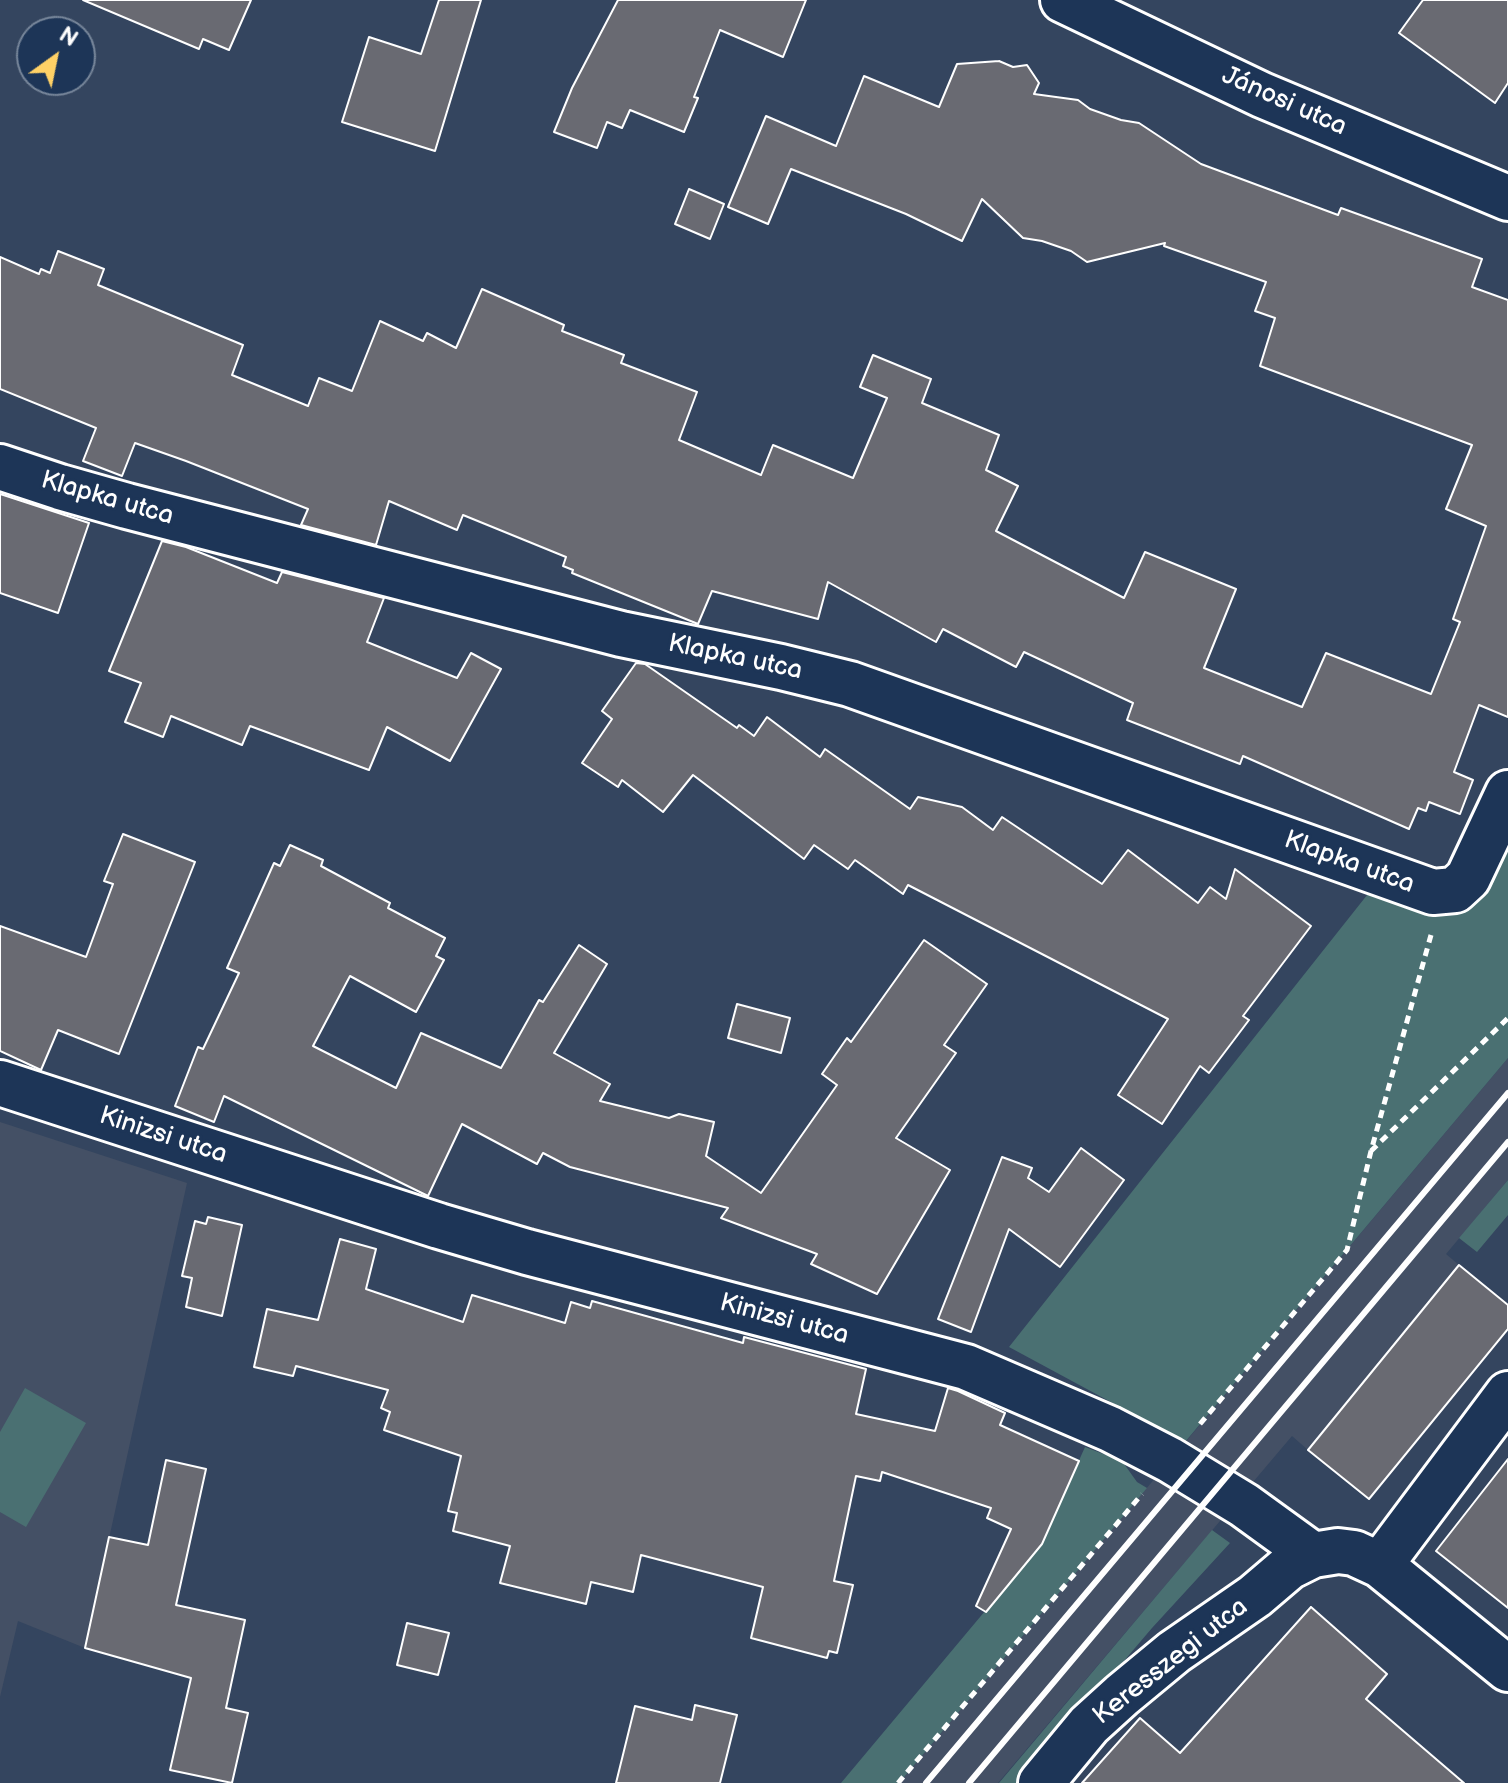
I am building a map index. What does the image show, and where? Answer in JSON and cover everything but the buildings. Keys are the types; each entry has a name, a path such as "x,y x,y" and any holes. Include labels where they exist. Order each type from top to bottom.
{"street":[{"name":"Jánosi utca","path":"1063,0 1262,95 1508,198"},
{"name":"Klapka utca","path":"0,467 127,506 621,634 850,684 1420,889 1450,891"},
{"path":"1450,891 1468,878 1508,793"},
{"name":"Kinizsi utca","path":"0,1083 453,1231 966,1367 1110,1429 1159,1474 1244,1505 1313,1555"},
{"path":"1380,1565 1508,1394"},
{"path":"1313,1555 1338,1551 1354,1553 1380,1565 1508,1669"},
{"name":"Keresszegi utca","path":"1041,1783 1089,1725 1130,1688 1174,1652 1255,1596 1289,1567 1313,1555"}],"path":[{"path":"898,1783 1347,1250 1371,1151 1434,926 1450,891"},
{"path":"1371,1151 1508,1018"}],"shaded area":[{"path":"1508,1058 1508,1180 1446,1254 1459,1265 1308,1450 1292,1436 998,1783 899,1783"},
{"path":"0,1122 187,1183 85,1648 18,1621 0,1697"}],"green space":[{"path":"1508,828 1508,1058 1185,1442 1009,1347 1375,885 1432,905"},
{"path":"1508,1180 1508,1215 1477,1252 1459,1238"},
{"path":"25,1388 86,1423 26,1527 0,1512 0,1432"},
{"path":"1085,1447 1122,1461 1137,1482 1147,1488 899,1783 841,1783 1042,1543"},
{"path":"1212,1530 1230,1543 1152,1628 1020,1783 999,1783"}],"railway":[{"path":"926,1783 1508,1093"},
{"path":"969,1783 1508,1142"}]}
